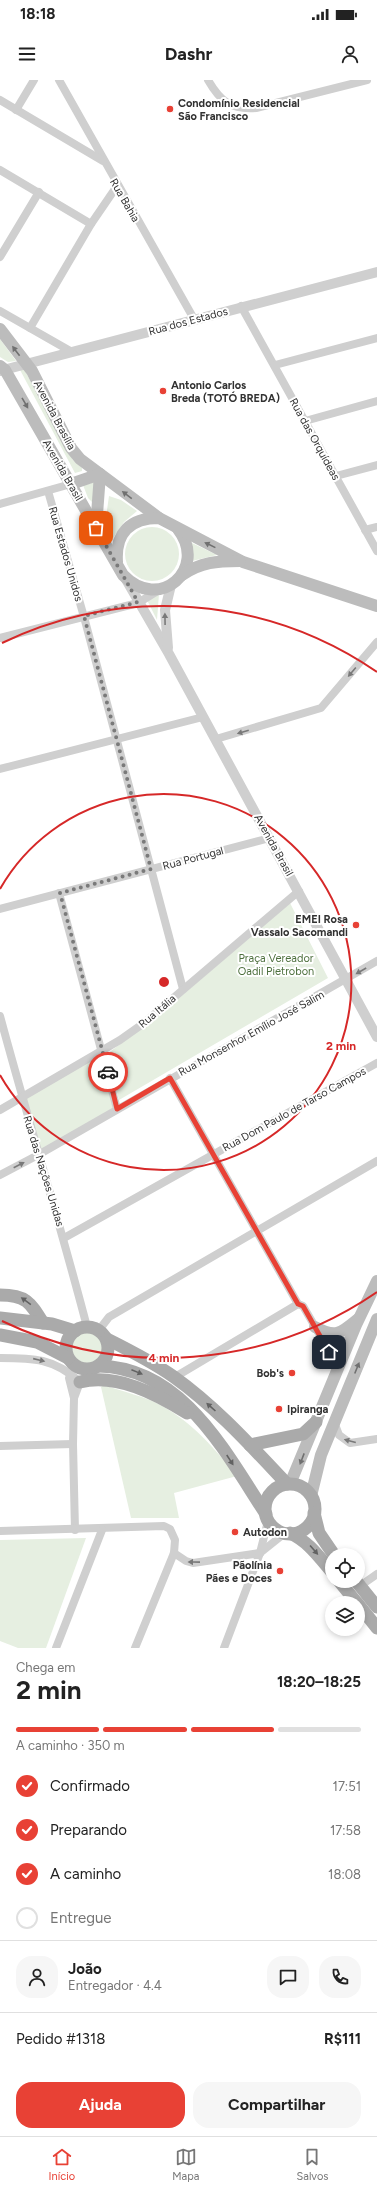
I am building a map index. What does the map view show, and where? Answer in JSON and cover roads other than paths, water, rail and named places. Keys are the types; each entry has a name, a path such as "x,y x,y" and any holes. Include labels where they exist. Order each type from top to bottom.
{"main road":[{"name":"Avenida Brasília","path":"0,329 26,364 71,448 80,459 158,518"},
{"name":"Avenida Brasil","path":"2,369 118,564 123,575"},
{"path":"71,484 100,474 96,528"},
{"path":"118,564 116,552 119,540 126,530 141,520 158,518 243,562 376,605"},
{"path":"178,528 187,543 188,552 185,569 181,576"},
{"path":"123,575 139,588 159,590 171,585 194,567 203,564 214,561 243,562"},
{"path":"289,1484 360,1317 377,1281"},
{"path":"0,1295 15,1295 25,1299 43,1323"},
{"path":"315,1327 331,1334 340,1333 360,1317"},
{"path":"0,1318 43,1323 92,1332 175,1377 210,1406 289,1484"},
{"path":"329,1548 319,1533 311,1496 317,1468 334,1422 377,1319"},
{"path":"71,1365 66,1346 70,1335 92,1332"},
{"path":"92,1332 108,1354 96,1367"},
{"path":"0,1335 37,1342 71,1365 80,1368 114,1366 142,1374 184,1402 209,1428 267,1518 278,1531 288,1533 305,1541 313,1548 325,1563"},
{"path":"339,1368 346,1394"},
{"path":"80,1382 99,1379 123,1383 161,1398 209,1428"},
{"path":"331,1386 346,1394"},
{"path":"250,1445 303,1434 316,1422"},
{"path":"267,1518 267,1498 279,1486 289,1484 298,1485 311,1496"},
{"path":"288,1533 306,1527 314,1513"},
{"path":"345,1588 352,1596"},
{"path":"361,1588 377,1607"},
{"path":"365,1612 377,1628"}],"street":[{"path":"16,110 34,80"},
{"name":"Rua Bahia","path":"59,80 117,186 194,319"},
{"path":"208,80 216,93 223,100 244,109 256,108 367,80"},
{"path":"0,100 103,161"},
{"path":"0,170 91,224"},
{"path":"30,328 91,224 117,186"},
{"path":"0,257 38,192"},
{"name":"Rua dos Estados","path":"2,369 377,272"},
{"name":"Rua das Orquídeas","path":"241,306 377,551"},
{"path":"0,311 72,352"},
{"path":"275,365 377,338"},
{"path":"305,421 377,401"},
{"path":"336,476 377,465"},
{"path":"0,504 71,484"},
{"name":"Rua Estados Unidos","path":"48,491 84,616 183,988"},
{"path":"365,530 377,526"},
{"name":"Avenida Brasil","path":"123,575 216,739 377,1037"},
{"name":"Avenida Brasil","path":"169,654 165,610 171,585"},
{"path":"0,638 138,602 159,590"},
{"path":"216,739 321,708 377,642"},
{"path":"0,769 203,717"},
{"name":"Rua Portugal","path":"0,909 270,838"},
{"name":"Rua Itália","path":"0,1110 102,1050 144,1023 183,988 299,891"},
{"path":"60,893 117,1109"},
{"name":"Rua Monsenhor Emílio José Salim","path":"0,1175 38,1155 170,1078 377,962"},
{"name":"Rua das Nações Unidas","path":"0,1016 38,1155 92,1332"},
{"name":"Rua Dom Paulo de Tarso Campos","path":"64,1238 377,1062"},
{"path":"170,1078 298,1304 303,1306 339,1368"},
{"path":"92,1332 109,1317 377,1161"},
{"path":"175,1377 298,1304"},
{"path":"0,1358 38,1359 56,1365 71,1365"},
{"path":"71,1365 80,1382"},
{"path":"71,1365 70,1386 74,1398"},
{"path":"76,1530 73,1444 74,1398 80,1382 96,1367"},
{"path":"334,1422 339,1435 350,1443 377,1439"},
{"path":"0,1446 73,1444"},
{"path":"224,1648 260,1553 267,1518"},
{"path":"0,1531 102,1530 164,1526 170,1529 174,1534 174,1553 135,1648"},
{"path":"56,1648 102,1530"},
{"path":"174,1553 186,1561 193,1563 260,1553 288,1533"},
{"path":"365,1580 377,1574"}],"place":[{"name":"Condomínio Residencial São Francisco","path":"170,109"},
{"name":"Antonio Carlos Breda (TOTÓ BREDA)","path":"163,391"},
{"name":"EMEI Rosa Vassalo Sacomandi","path":"356,925"},
{"name":"Bob's","path":"292,1373"},
{"name":"Ipiranga","path":"279,1409"},
{"name":"Autodon","path":"235,1532"},
{"name":"Pãolínia Pães e Doces","path":"280,1571"}],"park label":[{"name":"Praça Vereador Oadil Pietrobon","path":"276,964"}]}
